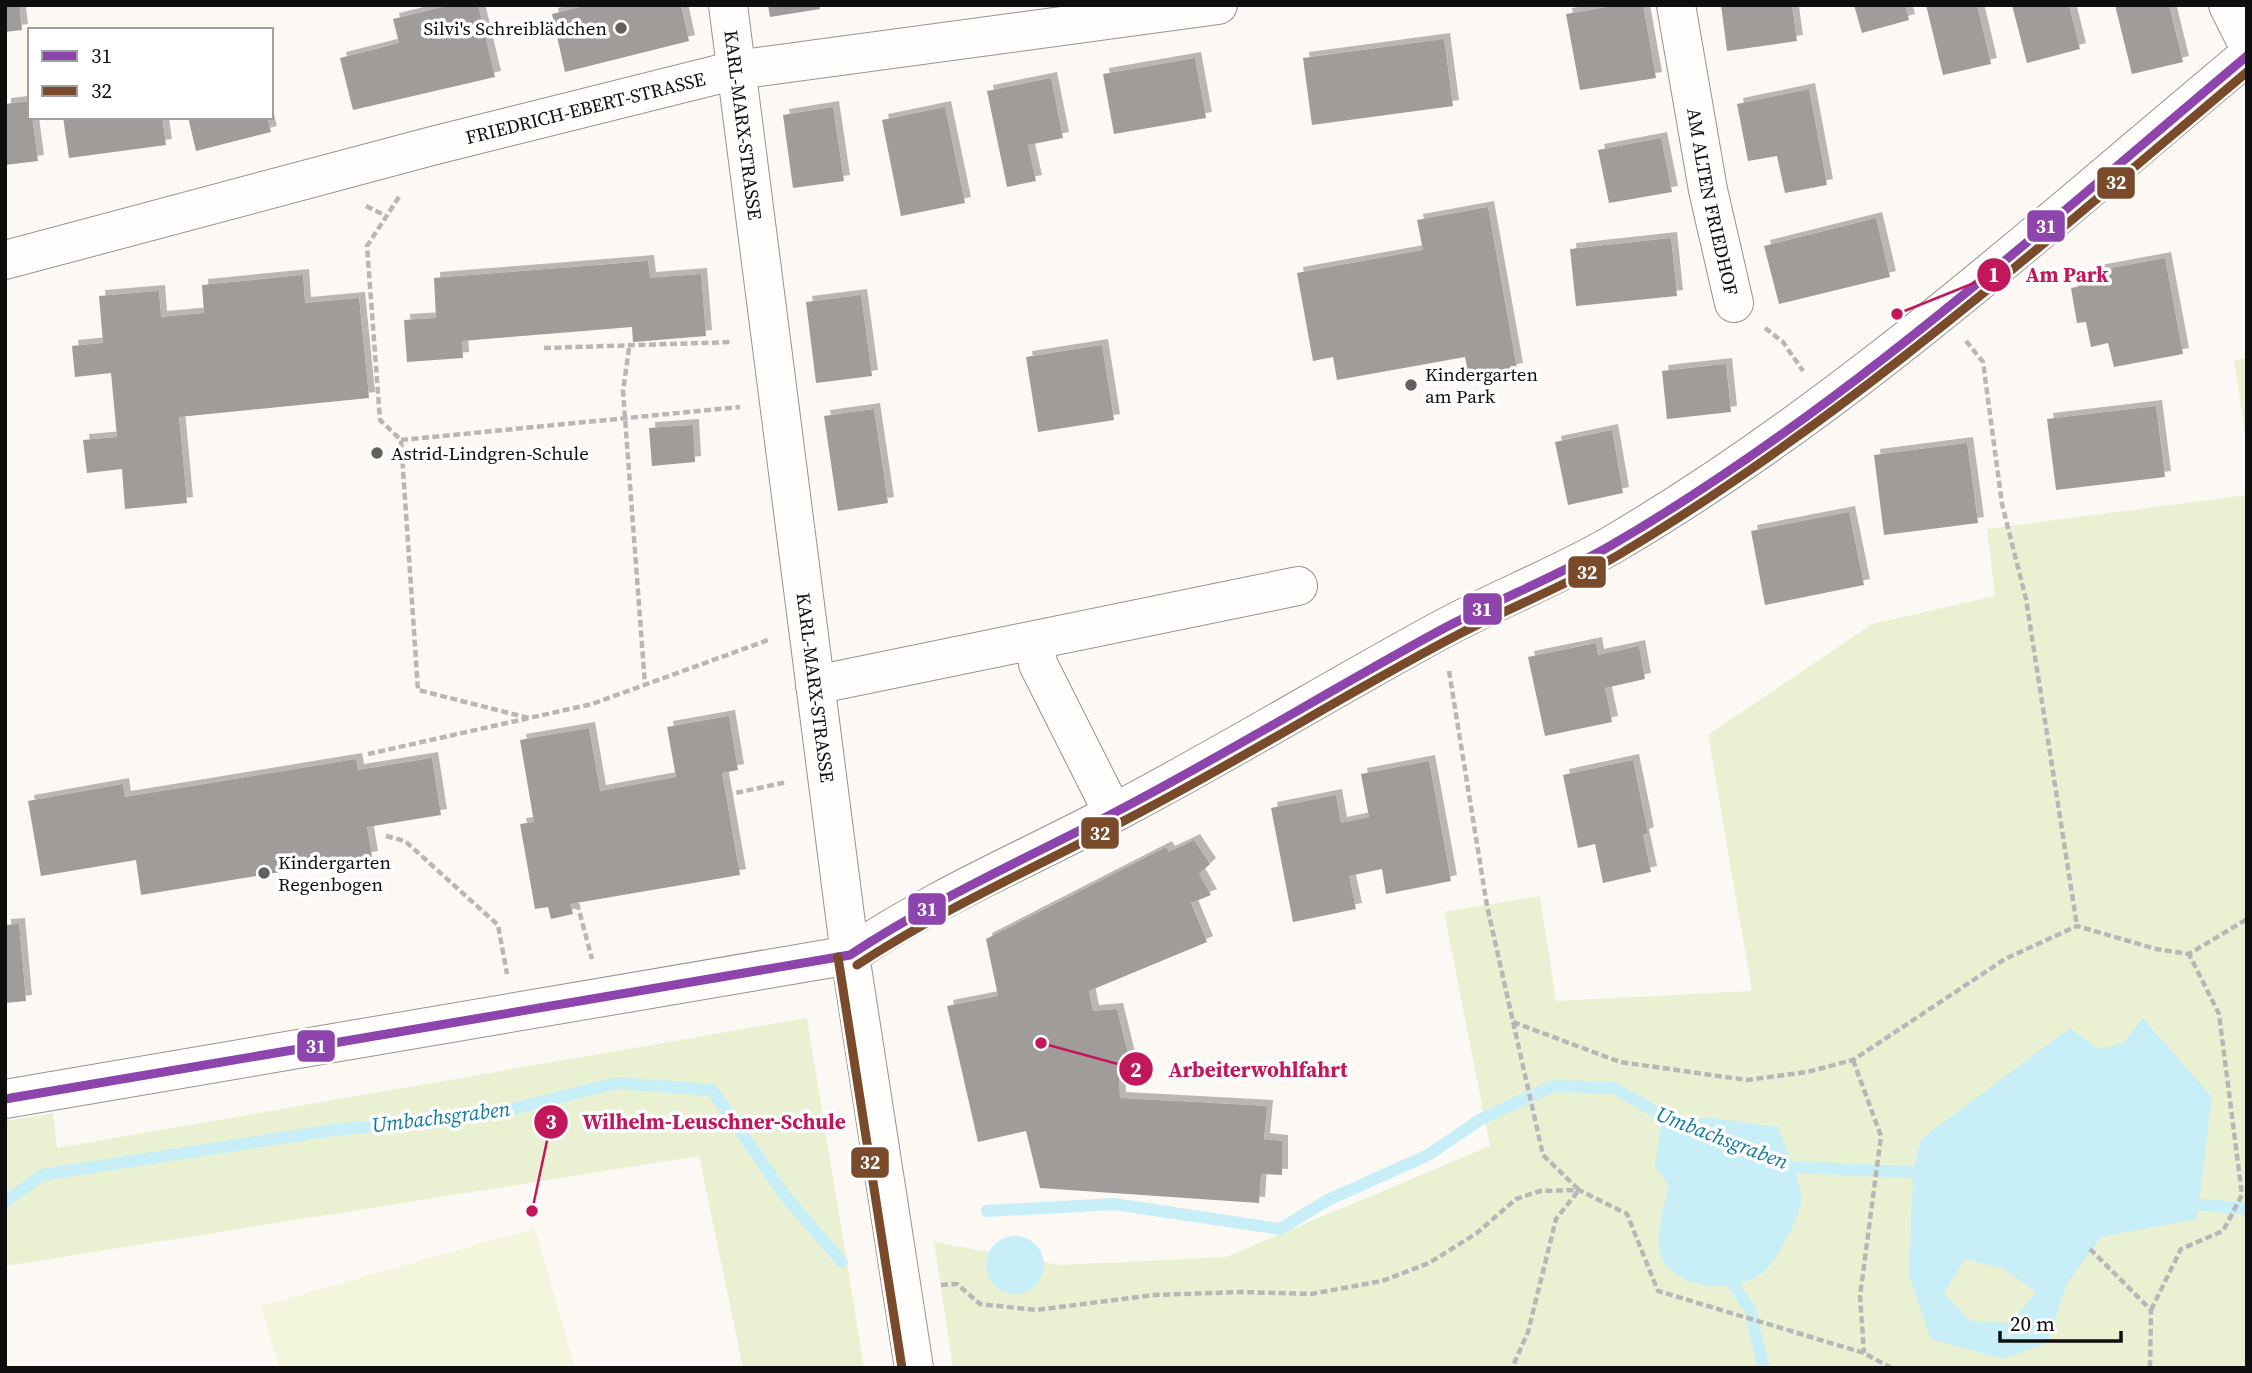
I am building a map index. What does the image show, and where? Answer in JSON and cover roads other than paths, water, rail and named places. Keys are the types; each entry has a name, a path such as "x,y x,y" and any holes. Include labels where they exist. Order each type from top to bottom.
{"street":[{"name":"KARL-MARX-STRASSE","path":"729,5 850,955 914,1368"},
{"name":"FRIEDRICH-EBERT-STRASSE","path":"5,260 432,146 736,70 1218,5"},
{"name":"AM ALTEN FRIEDHOF","path":"1676,5 1708,190 1734,303"},
{"path":"2228,5 2247,43"},
{"path":"5,1098 850,955 890,928 1113,813 1441,629 1606,548 1716,480 1825,402 1942,310 2247,55"},
{"path":"815,685 1298,586"},
{"path":"1035,641 1038,664 1113,813"}],"water":[{"path":"2143,1018 2212,1097 2197,1219 2101,1237 2066,1285 2047,1343 2003,1359 1931,1339 1909,1276 1913,1171 1921,1139 2070,1028 2098,1049 2123,1043","holes":["1965,1259 2004,1269 2036,1292 2010,1323 1970,1321 1944,1293"]},
{"path":"1712,1118 1778,1127 1797,1177 1801,1197 1791,1229 1766,1270 1754,1278 1724,1286 1708,1286 1678,1276 1667,1266 1659,1245 1659,1228 1668,1185 1655,1166 1662,1119"},
{"path":"1009,1236 1021,1236 1036,1244 1044,1259 1044,1271 1036,1286 1021,1294 1009,1294 994,1286 986,1271 986,1259 994,1244"}],"waterway":[{"name":"Umbachsgraben","path":"5,1202 42,1175 327,1131 497,1113 616,1083 712,1090 786,1197 842,1262"},
{"name":"Umbachsgraben","path":"987,1211 1114,1204 1280,1229 1328,1200 1428,1155 1481,1119 1553,1086 1614,1088 1675,1123"},
{"name":"Umbachsgraben","path":"1778,1161 1793,1167 1930,1173"},
{"name":"Umbachsgraben","path":"2184,1203 2247,1209"},
{"path":"1734,1285 1750,1310 1763,1365 1761,1368"}],"place":[{"name":"Silvi's Schreiblädchen","path":"621,28"},
{"name":"Am Park","path":"1897,314"},
{"name":"Kindergarten am Park","path":"1411,385"},
{"name":"Astrid-Lindgren-Schule","path":"377,453"},
{"name":"Kindergarten Regenbogen","path":"264,873"},
{"name":"Arbeiterwohlfahrt","path":"1041,1043"},
{"name":"Wilhelm-Leuschner-Schule","path":"532,1211"}]}
